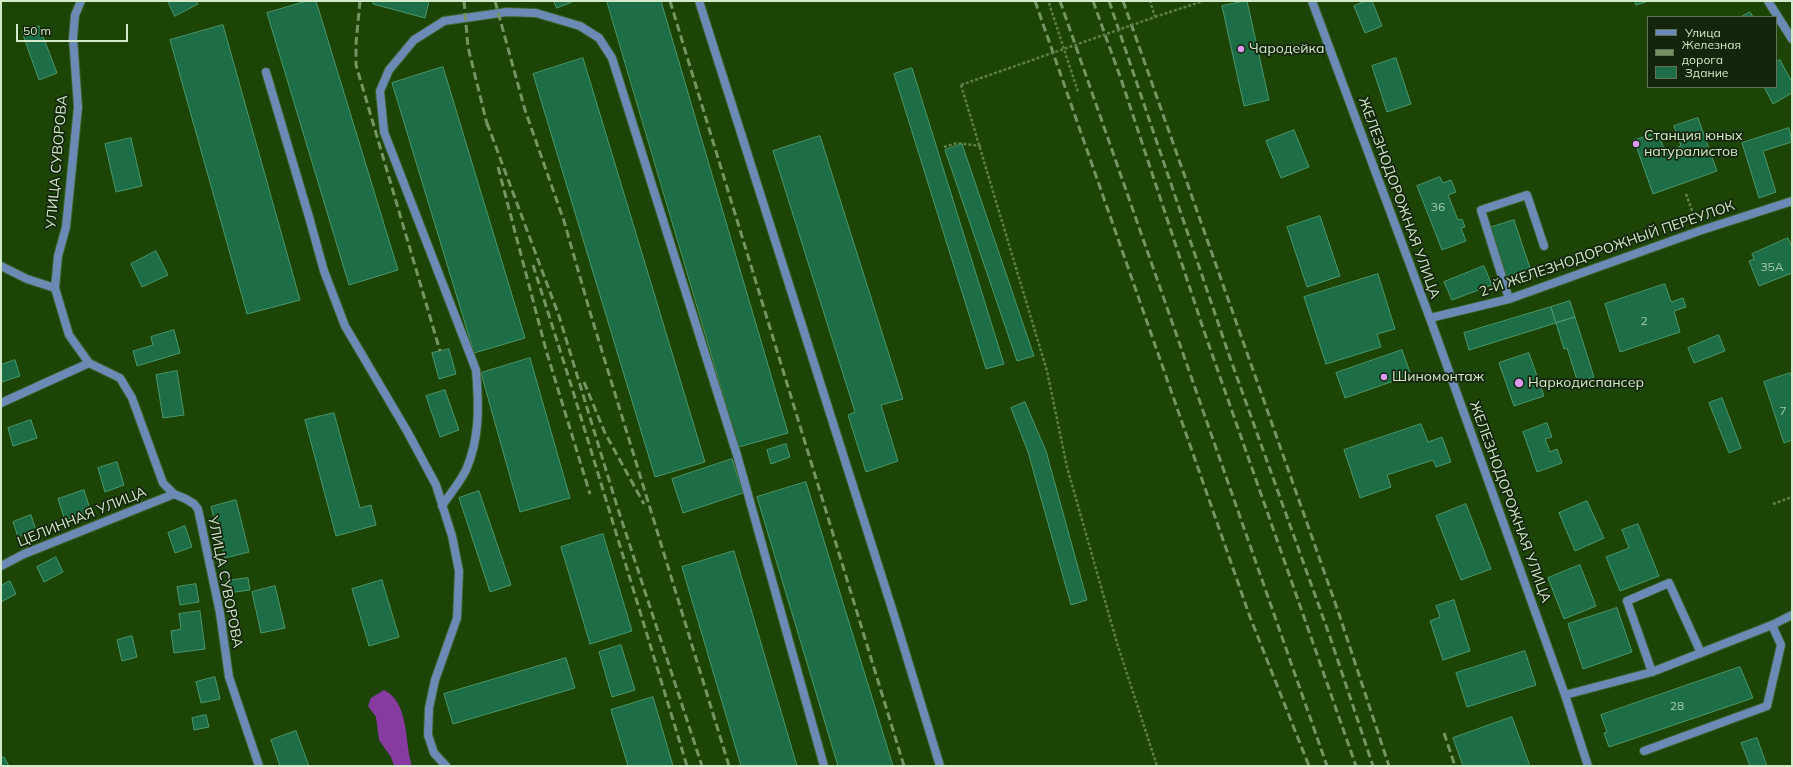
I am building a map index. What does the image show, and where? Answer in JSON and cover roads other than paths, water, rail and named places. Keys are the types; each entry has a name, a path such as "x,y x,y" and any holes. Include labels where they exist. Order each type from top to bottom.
{"street":[{"name":"УЛИЦА СУВОРОВА","path":"81,1 75,15 72,38 78,107 66,227 58,256 55,288 69,335 89,363 120,378 132,398 163,483 174,494 186,499 194,504 198,509 220,613 229,677 259,766"},
{"path":"699,1 894,615 940,766"},
{"name":"ЖЕЛЕЗНОДОРОЖНАЯ УЛИЦА","path":"1312,1 1430,318 1565,695 1588,766"},
{"path":"1768,1 1792,38"},
{"path":"442,506 465,471 476,437 479,400 476,370 384,132 380,91 389,70 414,40 444,21 507,12 536,13 580,26 599,38 612,58 737,455 824,766"},
{"path":"266,72 324,271 345,326 436,485 452,536 459,571 457,618 435,680 428,708 428,736 434,753 446,766"},
{"path":"1509,299 1481,210 1527,195 1544,246"},
{"name":"2-Й ЖЕЛЕЗНОДОРОЖНЫЙ ПЕРЕУЛОК","path":"1430,318 1509,299 1792,201"},
{"path":"1,266 27,278 55,288"},
{"path":"1,403 89,363"},
{"name":"ЦЕЛИННАЯ УЛИЦА","path":"1,566 24,554 174,494"},
{"path":"1652,672 1628,601 1669,583 1701,653"},
{"path":"1565,695 1652,672 1772,625 1792,615"},
{"path":"1644,750 1767,706 1781,645 1772,625"}],"railway":[{"path":"360,1 356,43 356,65 440,351"},
{"path":"464,1 468,47 488,128"},
{"path":"495,1 525,110 564,221 590,312 729,766"},
{"path":"670,1 904,766"},
{"path":"1035,1 1250,617 1309,766"},
{"path":"1060,1 1327,766"},
{"path":"1093,1 1122,82 1204,331 1356,766"},
{"path":"1109,1 1229,355 1329,634 1373,766"},
{"path":"1123,1 1338,611 1389,766"},
{"path":"487,123 559,316 617,506 702,766"},
{"path":"498,167 546,350 590,494"},
{"path":"533,265 687,766"},
{"path":"584,382 605,433 644,504"},
{"path":"1444,733 1455,766"}],"place":[{"name":"Чародейка","path":"1241,49"},
{"name":"Станция юных натуралистов","path":"1636,144"},
{"name":"Шиномонтаж","path":"1384,377"},
{"name":"Наркодиспансер","path":"1519,383"}]}
